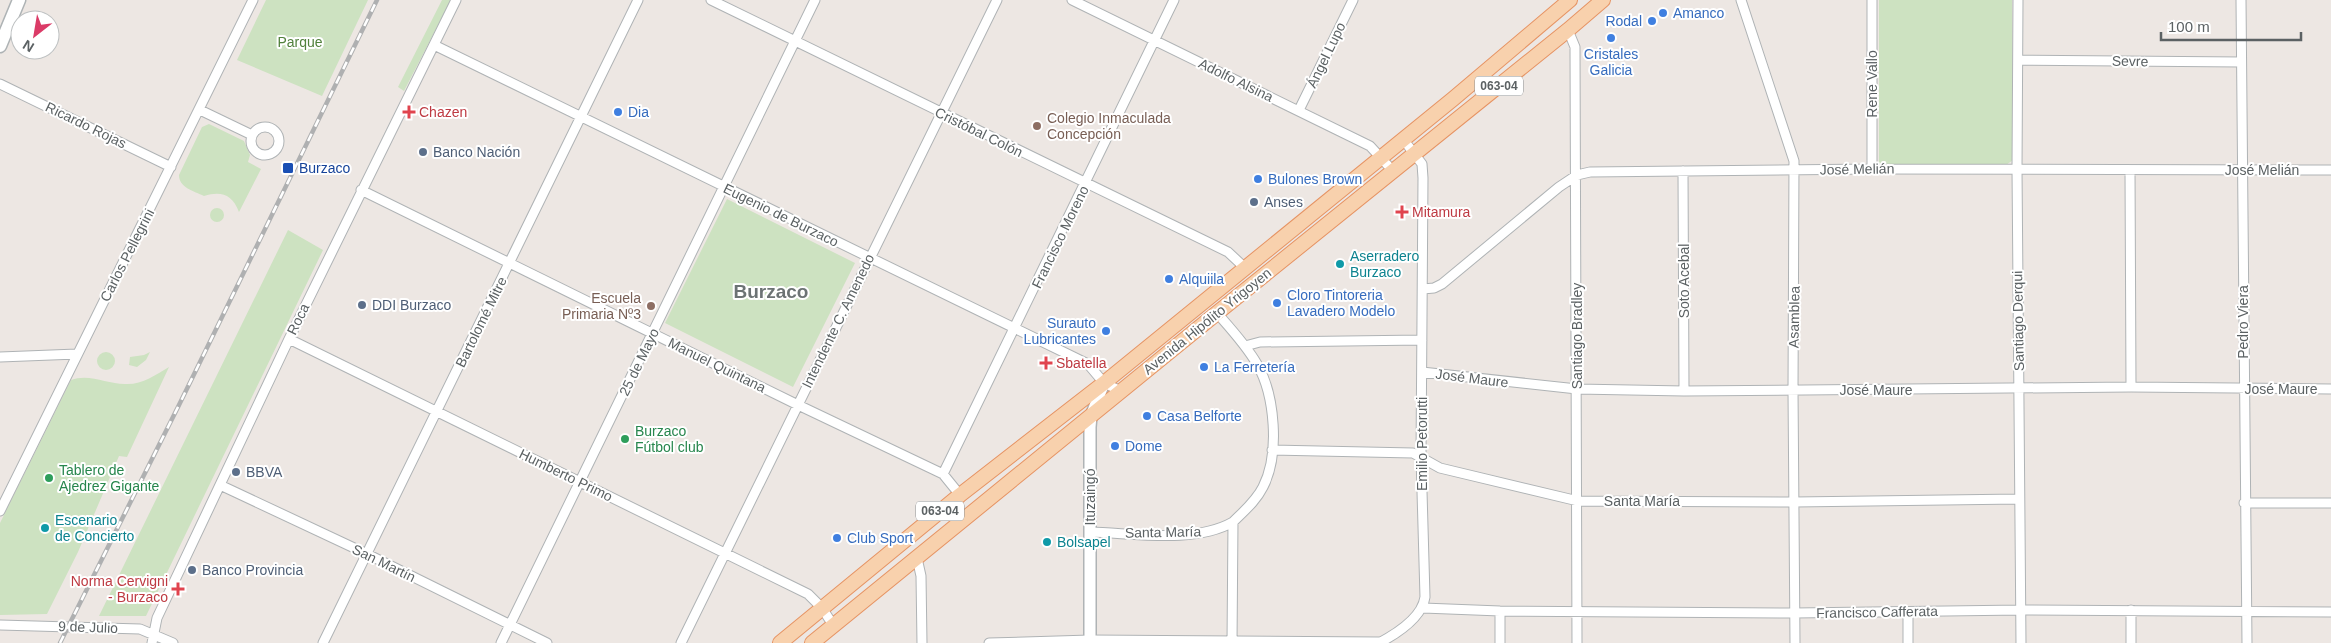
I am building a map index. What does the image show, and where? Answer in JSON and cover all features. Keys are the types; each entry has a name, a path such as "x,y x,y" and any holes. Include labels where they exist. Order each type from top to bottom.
{"main road":[{"path":"0,46 19,0"},
{"name":"Avenida Hipólito Yrigoyen","path":"780,643 960,495 1104,383 1570,0"},
{"name":"Avenida Hipólito Yrigoyen","path":"812,643 1216,313 1568,30 1602,0"}],"street":[{"name":"Carlos Pellegrini","path":"0,510 253,0"},
{"name":"Roca","path":"152,643 152,633 157,618 288,339 456,0"},
{"name":"Bartolomé Mitre","path":"323,643 638,0"},
{"name":"Cristóbal Colón","path":"711,0 1228,252 1244,267"},
{"name":"25 de Mayo","path":"501,643 815,0"},
{"name":"Intendente C. Amenedo","path":"680,643 996,0"},
{"name":"Adolfo Alsina","path":"1072,0 1370,146 1382,156 1393,171"},
{"name":"Francisco Moreno","path":"943,474 1016,328 1174,0"},
{"name":"Ángel Lupo","path":"1299,110 1353,0"},
{"name":"Asamblea","path":"1741,0 1791,144 1795,170 1793,390 1796,643"},
{"name":"Rene Vallo","path":"1872,0 1872,169"},
{"name":"Santiago Derqui","path":"2018,0 2017,169 2021,643"},
{"name":"Pedro Viera","path":"2241,0 2246,643"},
{"name":"Santiago Bradley","path":"1568,30 1575,47 1577,175 1577,643"},
{"name":"Eugenio de Burzaco","path":"434,45 1088,364 1104,383 1121,391"},
{"name":"Sevre","path":"2018,60 2241,62"},
{"name":"Ricardo Rojas","path":"0,84 171,167"},
{"path":"200,110 252,135"},
{"name":"Emilio Petorutti","path":"1403,139 1422,164 1424,178 1421,456 1425,597 1423,608"},
{"name":"José Melián","path":"1422,289 1434,288 1442,284 1559,187 1577,175 1590,172 1872,169 2331,170"},
{"path":"2130,170 2131,387"},
{"name":"Soto Acebal","path":"1683,171 1684,391"},
{"name":"Manuel Quintana","path":"361,190 509,264 943,474 960,495"},
{"path":"1216,313 1245,346 1261,372 1269,395 1273,428 1270,468 1263,488 1233,522 1232,642"},
{"name":"Humberto Primo","path":"288,339 726,552 808,594 822,608 833,625"},
{"path":"1245,346 1260,342 1422,340"},
{"path":"0,357 77,354"},
{"name":"José Maure","path":"1422,372 1577,389 1684,391 2131,387 2331,389"},
{"name":"Ituzaingó","path":"1090,642 1091,416 1104,383"},
{"name":"Santa María","path":"1272,450 1407,452 1421,456 1440,468 1578,501 1795,502 2019,499"},
{"name":"San Martín","path":"220,485 547,643"},
{"path":"2244,503 2331,503"},
{"name":"Santa María","path":"1090,532 1193,534 1222,528 1233,522"},
{"path":"917,558 921,576 922,643"},
{"path":"989,643 1379,643 1387,640 1423,608"},
{"name":"Francisco Cafferata","path":"1423,608 1500,611 1795,613 2021,610 2331,612"},
{"path":"2131,610 2131,643"},
{"path":"1500,611 1500,643"},
{"path":"1908,612 1908,643"},
{"name":"9 de Julio","path":"0,625 140,629 173,643"}],"green space":[{"name":"Parque","path":"266,0 368,0 322,96 237,60"},
{"path":"442,0 451,0 404,91 398,87"},
{"path":"1879,0 2012,0 2013,160 2006,165 1879,164"},
{"path":"209,124 244,141 250,155 248,162 261,169 239,212 233,201 225,195 204,196 184,186 180,179 179,175 202,127"},
{"path":"727,199 855,263 793,387 665,323"},
{"path":"214,208 220,208 224,215 220,222 214,222 210,218 210,212"},
{"path":"288,230 323,250 146,616 99,616"},
{"path":"106,352 112,355 115,361 112,367 106,370 100,367 97,361 100,355"},
{"path":"150,352 146,360 137,367 129,365 130,357"},
{"path":"169,367 127,457 119,456 78,552 47,614 0,615 0,523 71,380 91,378 118,384 131,384 148,379"}],"railway":[{"path":"60,643 377,0"}],"place":[{"name":"Amanco","path":"1663,13"},
{"name":"Rodal","path":"1652,21"},
{"name":"Cristales Galicia","path":"1611,38"},
{"name":"Chazen","path":"409,112"},
{"name":"Dia","path":"618,112"},
{"name":"Colegio Inmaculada Concepción","path":"1037,126"},
{"name":"Banco Nación","path":"423,152"},
{"name":"Burzaco","path":"288,168"},
{"name":"Bulones Brown","path":"1258,179"},
{"name":"Anses","path":"1254,202"},
{"name":"Mitamura","path":"1402,212"},
{"name":"Aserradero Burzaco","path":"1340,264"},
{"name":"Alquiila","path":"1169,279"},
{"name":"Cloro Tintoreria Lavadero Modelo","path":"1277,303"},
{"name":"DDI Burzaco","path":"362,305"},
{"name":"Escuela Primaria Nº3","path":"651,306"},
{"name":"Surauto Lubricantes","path":"1106,331"},
{"name":"Sbatella","path":"1046,363"},
{"name":"La Ferretería","path":"1204,367"},
{"name":"Casa Belforte","path":"1147,416"},
{"name":"Burzaco Fútbol club","path":"625,439"},
{"name":"Dome","path":"1115,446"},
{"name":"BBVA","path":"236,472"},
{"name":"Tablero de Ajedrez Gigante","path":"49,478"},
{"name":"Escenario de Concierto","path":"45,528"},
{"name":"Club Sport","path":"837,538"},
{"name":"Bolsapel","path":"1047,542"},
{"name":"Banco Provincia","path":"192,570"},
{"name":"Norma Cervigni - Burzaco","path":"178,589"}],"district":[{"name":"Burzaco","path":"771,291"}]}
